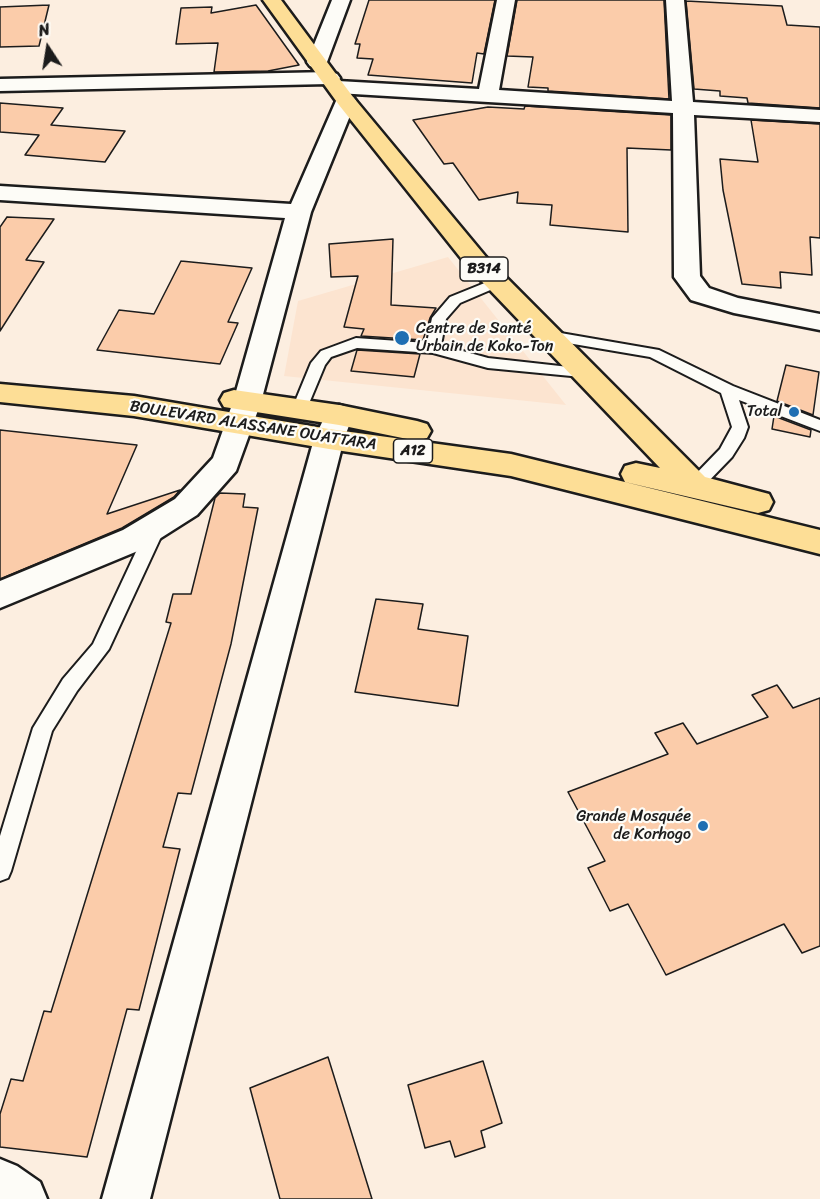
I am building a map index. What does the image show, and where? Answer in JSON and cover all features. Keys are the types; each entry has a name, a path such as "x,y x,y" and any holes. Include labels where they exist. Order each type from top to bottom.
{"main road":[{"name":"B314","path":"272,0 333,82 477,262 695,484 722,516"},
{"name":"BOULEVARD ALASSANE OUATTARA","path":"0,374 334,427 491,447 695,484 820,520"},
{"name":"BOULEVARD ALASSANE OUATTARA","path":"0,393 134,406 242,412 300,409 334,427 511,465 820,542"}],"street":[{"path":"0,595 101,555 158,524 186,507 226,463 299,212 333,82 341,0"},
{"path":"488,94 506,0"},
{"path":"675,0 683,108 687,277 700,294 734,305 820,322"},
{"path":"0,85 333,82 820,116"},
{"path":"0,193 299,212"},
{"path":"126,1199 334,427"},
{"path":"0,1183 23,1199"}],"lane":[{"path":"433,348 439,318 455,300 497,282"},
{"path":"549,336 654,353 729,390 820,426"},
{"path":"300,409 318,363 326,354 356,343 433,348 488,363 587,374"},
{"path":"695,484 726,453 740,427 729,390"},
{"path":"0,871 43,728 70,685 100,649 158,524"}],"shaded area":[{"name":"Centre de Santé Urbain de Koko-Ton","path":"448,257 566,405 284,376 298,301"}],"building":[{"path":"369,0 495,0 484,54 477,53 472,83 368,75 373,59 357,58 360,44 355,44"},
{"path":"517,0 664,0 669,99 548,91 548,88 528,87 533,57 507,56"},
{"path":"686,1 782,6 787,25 820,27 820,108 748,103 747,98 720,96 720,91 694,89"},
{"path":"49,5 39,46 0,47 0,7"},
{"path":"256,5 299,65 268,71 214,72 218,43 176,44 181,8 212,7 211,13"},
{"path":"0,103 63,108 51,125 125,131 105,162 25,155 39,135 0,132"},
{"path":"525,106 671,115 671,150 627,148 628,232 550,225 552,205 517,203 518,192 479,200 453,163 444,164 413,120 488,107 524,109"},
{"path":"751,120 820,124 820,238 810,237 812,275 780,272 781,288 742,284 723,190 720,159 758,162"},
{"path":"7,217 54,219 26,260 44,262 0,331 0,227"},
{"path":"393,239 391,305 436,308 423,340 361,336 364,329 344,327 358,276 331,277 329,244"},
{"path":"181,261 252,268 228,322 238,323 220,364 97,350 119,310 154,314"},
{"path":"357,350 420,354 414,377 351,371"},
{"path":"786,365 819,372 813,415 777,401"},
{"path":"774,416 811,430 810,437 772,429"},
{"path":"0,430 137,445 107,514 180,490 174,497 122,528 0,579"},
{"path":"220,493 245,494 243,507 258,508 231,644 191,794 178,793 163,847 180,849 139,1010 127,1009 87,1157 0,1147 0,1114 11,1079 23,1081 44,1011 51,1012 171,623 166,622 173,594 191,594 215,498"},
{"path":"376,599 423,604 418,629 468,636 458,706 355,692"},
{"name":"Grande Mosquée de Korhogo","path":"777,685 793,708 820,698 820,946 802,953 784,924 666,975 628,904 610,911 588,868 605,861 568,792 668,754 655,733 683,723 697,744 768,717 752,695"},
{"path":"328,1057 372,1199 280,1199 250,1088"},
{"path":"483,1061 502,1123 481,1131 485,1147 455,1157 450,1141 425,1148 408,1085"}],"place":[{"name":"Centre de Santé Urbain de Koko-Ton","path":"402,338"},
{"name":"Total","path":"794,412"},
{"name":"Grande Mosquée de Korhogo","path":"703,826"}]}
